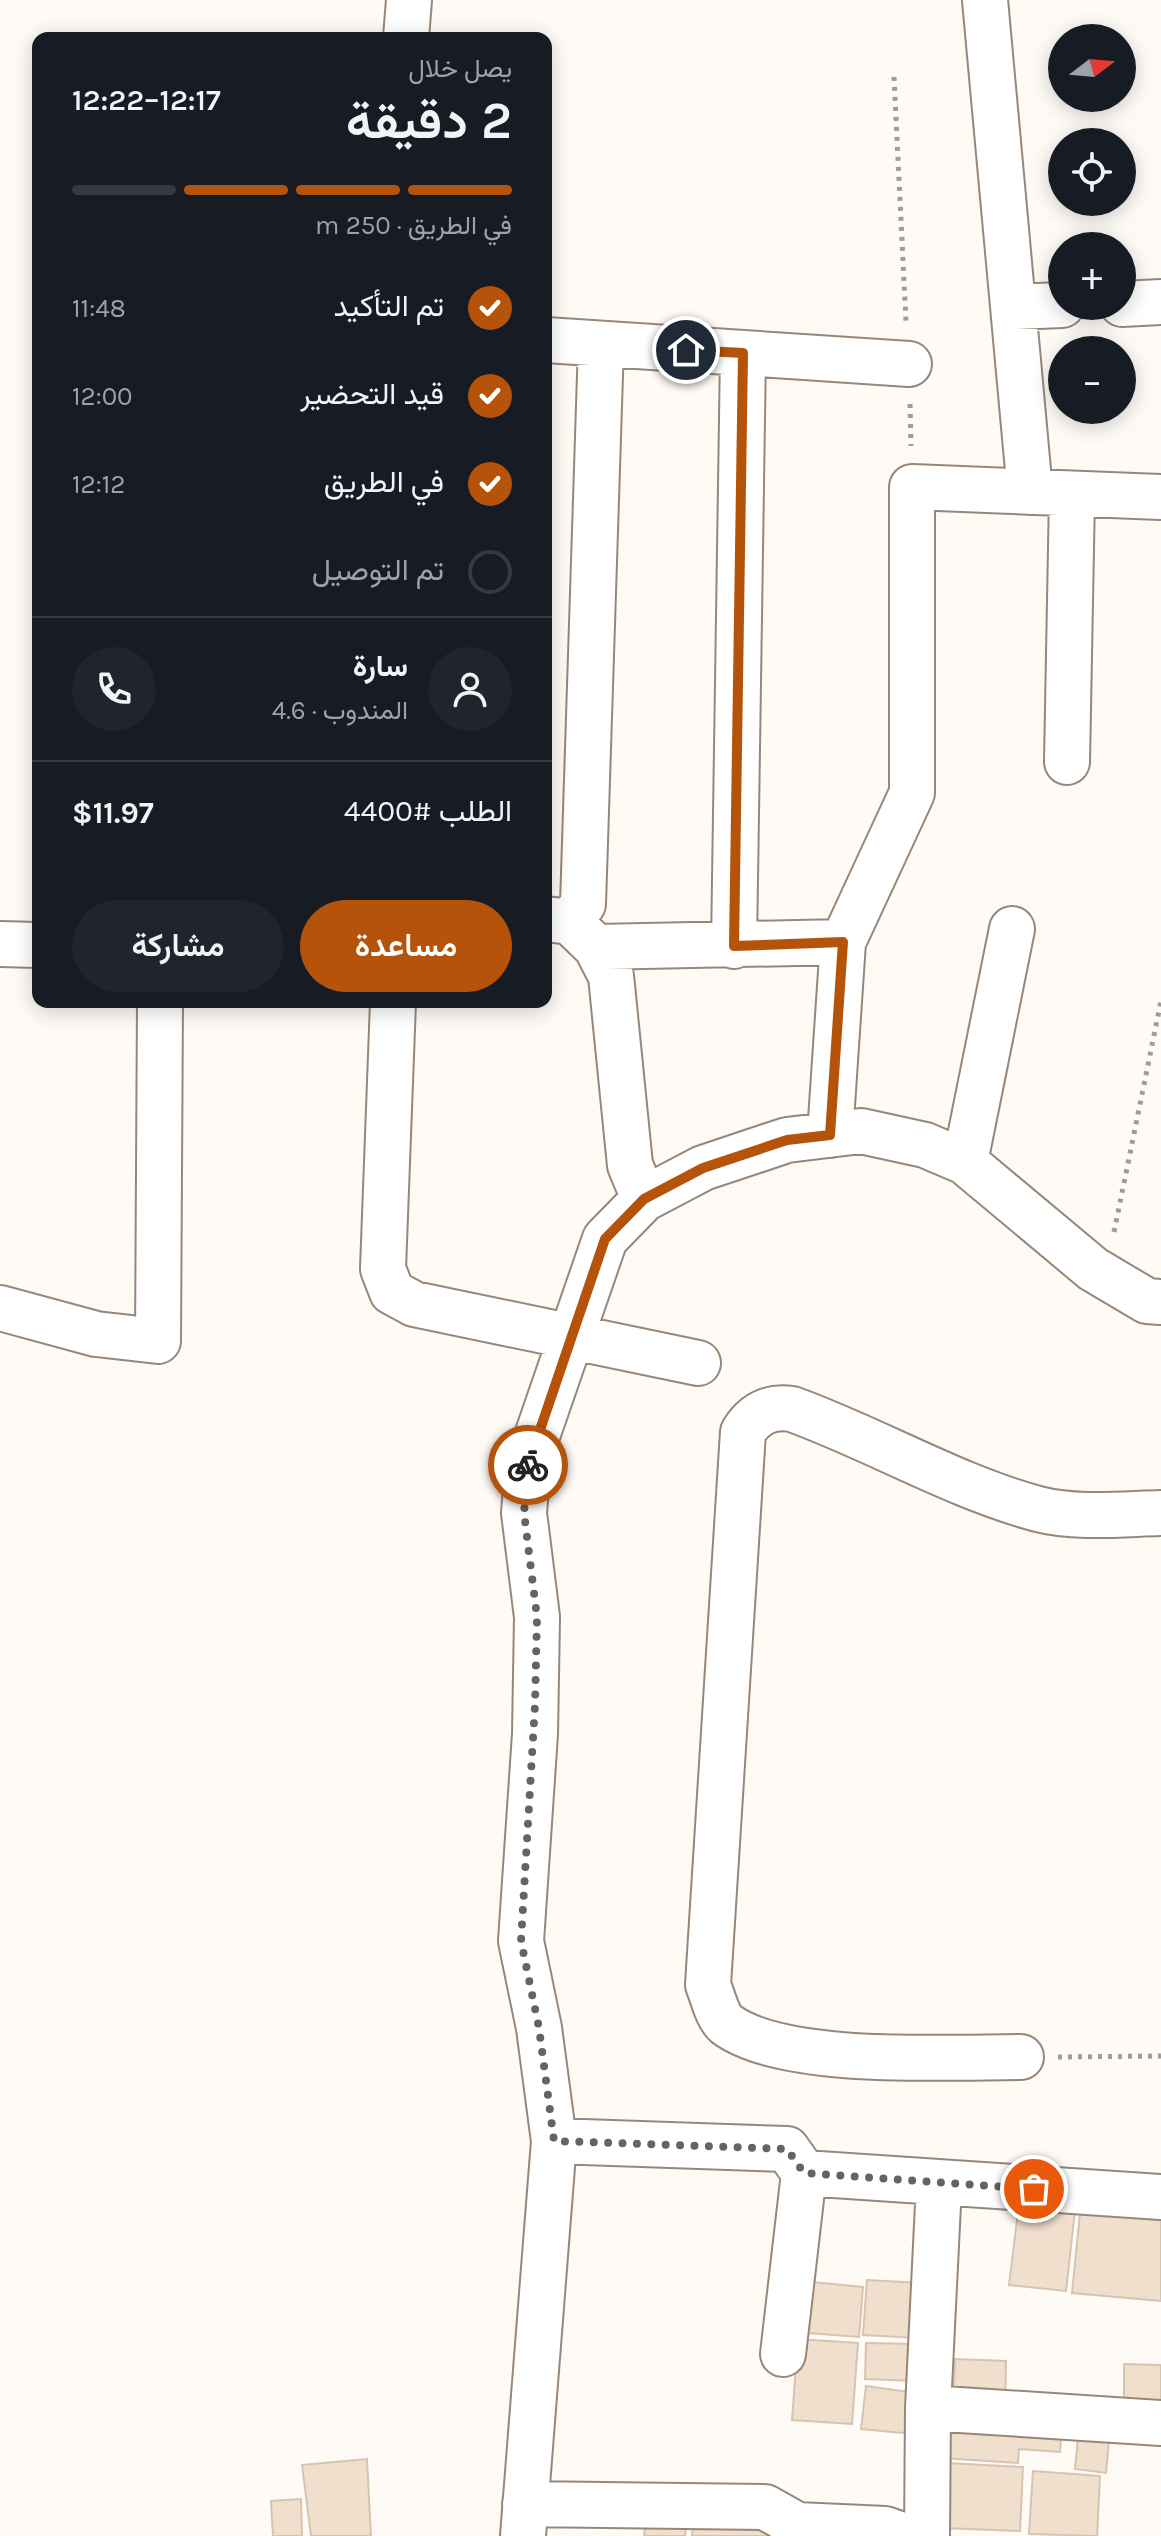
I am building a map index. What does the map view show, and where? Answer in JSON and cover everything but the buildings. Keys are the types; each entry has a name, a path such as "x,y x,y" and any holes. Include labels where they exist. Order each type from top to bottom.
{"street":[{"path":"406,32 409,0"},
{"path":"985,0 1013,307 1051,493 1067,762"},
{"path":"1136,303 1161,302"},
{"path":"1013,307 1048,306"},
{"path":"552,340 909,364"},
{"path":"571,929 583,904 601,344"},
{"path":"734,946 743,353"},
{"path":"830,1135 843,942 912,793 912,487 1161,497"},
{"path":"571,929 734,946 843,942"},
{"path":"571,929 611,976 630,1165 644,1199"},
{"path":"965,1162 1012,929"},
{"path":"0,944 32,945"},
{"path":"0,1308 96,1334 158,1341 160,1008"},
{"path":"393,1008 383,1269 388,1285 406,1302 698,1363"},
{"path":"905,2536 885,2529 797,2525 765,2507 524,2520 554,2141 539,2028 521,1941 535,1734 537,1617 524,1513 528,1462 605,1239 644,1199 703,1168 787,1140 861,1131 925,1145 965,1162 1105,1276 1147,1301 1161,1302"},
{"path":"1021,2057 803,2051 749,2038 723,2022 708,1985 740,1444 749,1422 769,1409 792,1409 947,1475 1040,1509 1108,1514 1161,1513"},
{"path":"554,2141 787,2149 804,2173 783,2354"},
{"path":"804,2173 1161,2197"},
{"path":"927,2536 928,2408 939,2184"},
{"path":"928,2408 1161,2423"}],"path":[{"path":"894,77 912,487"},
{"path":"1105,1276 1161,1001"},
{"path":"1021,2057 1161,2056"}],"way so far":[{"path":"528,1465 524,1513 537,1617 533,1764 521,1941 539,2028 554,2141 787,2149 804,2173 1034,2189"}],"route":[{"path":"528,1465 605,1239 644,1199 703,1168 787,1140 830,1135 843,942 734,946 743,353 686,350"}]}
